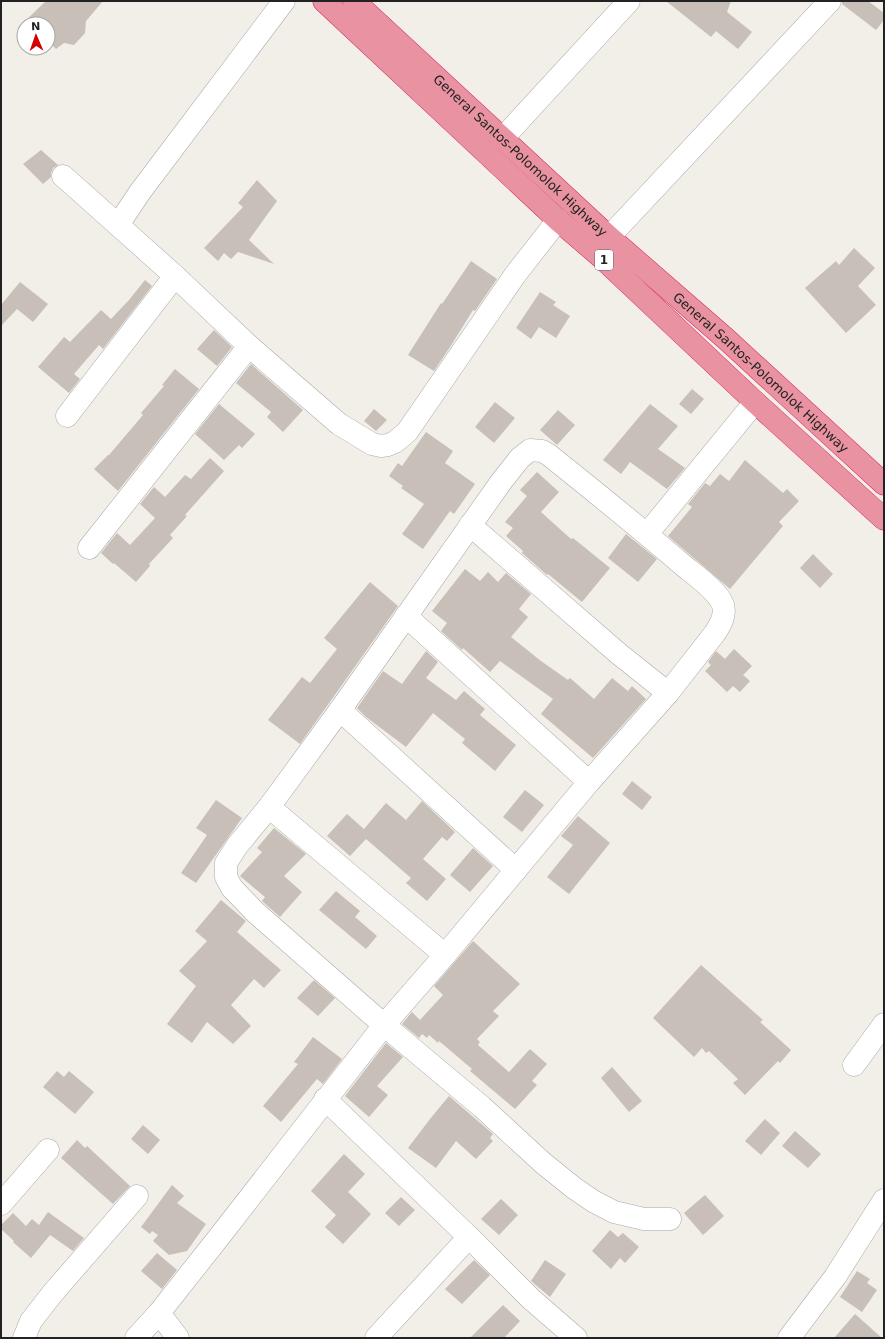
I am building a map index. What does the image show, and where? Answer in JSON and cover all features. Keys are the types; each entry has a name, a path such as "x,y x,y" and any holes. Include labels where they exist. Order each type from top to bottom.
{"highway":[{"name":"1","path":"324,1 558,220 601,257 755,402 884,519"},
{"name":"General Santos-Polomolok Highway","path":"354,1 609,237 725,338 884,484"}],"street":[{"path":"118,225 140,192 284,1"},
{"path":"503,138 630,1"},
{"path":"609,237 830,1"},
{"path":"63,176 175,276 249,346 339,424 372,444 388,445 395,442 407,432 515,275 558,220"},
{"path":"68,416 175,276"},
{"path":"89,548 249,346"},
{"path":"647,534 755,402"},
{"path":"136,1338 159,1313 384,1025 446,955 589,782 668,693 722,623 724,613 723,604 716,594 647,534 549,455 534,449 526,452 520,458 501,482 340,710 237,846 226,863 226,877 232,888 255,912 384,1025 482,1107 543,1163 593,1201 614,1212 644,1219 670,1219"},
{"path":"470,525 619,654 668,693"},
{"path":"406,616 589,782"},
{"path":"340,710 516,870"},
{"path":"268,807 446,955"},
{"path":"854,1065 884,1024"},
{"path":"325,1099 469,1237 531,1299 576,1338"},
{"path":"1,1204 48,1150"},
{"path":"24,1338 32,1321 52,1294 137,1196"},
{"path":"789,1338 835,1277 884,1200"},
{"path":"376,1338 469,1237"},
{"path":"159,1313 178,1338"}],"building":[{"path":"46,1 103,1 86,21 85,33 74,45 64,43 56,49 56,16 30,16"},
{"path":"666,1 731,1 727,12 752,32 738,49 716,31 711,37"},
{"path":"842,1 868,1 884,13 884,20 876,30 842,4"},
{"path":"41,150 58,165 53,168 51,177 43,184 23,164"},
{"path":"257,180 277,201 249,240 274,264 238,252 231,259 224,253 218,261 204,248 243,207 238,203"},
{"path":"854,248 875,268 858,286 876,305 846,333 805,288 836,261 839,265"},
{"path":"471,261 497,279 475,311 473,310 434,371 408,355 441,303 442,304"},
{"path":"145,280 152,286 103,349 99,345 74,374 80,379 69,393 38,367 64,337 70,342 101,310 111,319"},
{"path":"20,282 48,304 33,322 17,309 1,326 1,305"},
{"path":"540,292 556,302 553,305 570,316 556,338 539,327 531,339 516,328"},
{"path":"214,330 232,347 217,366 197,349"},
{"path":"251,364 303,410 283,432 267,417 271,412 236,383"},
{"path":"175,369 199,389 118,491 94,469 109,455 143,415 141,413 164,386 162,385"},
{"path":"692,389 704,399 691,414 679,404"},
{"path":"495,402 515,418 494,443 475,427"},
{"path":"219,404 255,434 242,448 239,445 224,460 195,434"},
{"path":"650,404 678,426 658,449 685,468 667,489 630,462 621,474 603,460"},
{"path":"374,409 387,420 376,431 364,421"},
{"path":"558,410 575,425 557,445 540,430"},
{"path":"426,432 453,451 445,463 475,484 454,514 450,511 423,549 402,534 424,504 401,488 403,486 389,476 398,463 402,466"},
{"path":"210,458 224,471 185,515 187,516 170,535 173,538 149,564 150,566 136,582 101,553 117,533 130,545 155,518 140,504 154,487 165,497 185,475 191,479"},
{"path":"745,460 783,493 787,489 799,501 779,522 783,526 730,589 668,536 692,507 688,504 705,483 710,486 720,474 729,481"},
{"path":"537,472 559,492 541,512 571,539 573,538 610,568 582,602 548,574 547,575 522,553 523,551 506,536 513,528 505,522 527,496 520,490"},
{"path":"626,534 657,559 638,582 608,558"},
{"path":"813,554 833,574 820,588 800,568"},
{"path":"465,569 480,581 488,572 498,582 506,573 531,594 519,609 528,617 511,637 541,661 568,680 570,678 594,699 612,678 628,691 632,686 646,699 593,758 541,714 553,699 500,661 490,672 441,631 447,623 432,611"},
{"path":"370,582 398,606 300,744 268,720 302,677 310,683 337,649 324,638"},
{"path":"734,649 752,666 743,675 750,681 740,692 733,686 727,692 705,671 711,665 708,662 716,651 725,659"},
{"path":"426,651 438,662 426,678 456,700 464,691 485,709 480,715 516,745 495,771 462,743 465,739 433,713 406,747 366,717 357,708 383,671 402,684"},
{"path":"632,781 652,797 642,810 622,794"},
{"path":"525,790 544,805 522,832 503,817"},
{"path":"216,800 242,818 196,883 181,873 207,835 196,828"},
{"path":"422,801 455,832 447,841 442,837 423,859 446,879 427,901 406,883 411,878 366,839 350,856 327,836 347,814 364,829 386,803 406,820"},
{"path":"578,816 610,843 569,894 547,877 573,845 561,836"},
{"path":"274,828 306,854 284,876 302,892 280,917 262,901 265,897 240,876 262,852 257,848"},
{"path":"473,848 493,866 470,892 450,875"},
{"path":"336,891 360,911 355,917 377,936 366,949 319,910"},
{"path":"221,900 246,921 237,932 281,970 264,988 254,979 231,1005 251,1026 233,1044 207,1022 192,1043 167,1024 196,986 179,971 207,941 195,931"},
{"path":"473,941 520,984 493,1011 499,1016 477,1039 480,1042 478,1045 509,1072 530,1049 547,1064 532,1081 537,1085 515,1109 470,1071 472,1069 439,1041 438,1043 429,1035 427,1038 422,1034 419,1038 402,1024 412,1012 420,1020 443,995 434,986"},
{"path":"701,965 763,1020 760,1022 791,1050 780,1063 778,1061 745,1095 733,1083 738,1079 709,1051 706,1053 702,1048 694,1057 653,1018"},
{"path":"314,980 335,998 318,1016 297,998"},
{"path":"313,1037 342,1059 323,1084 317,1079 281,1122 263,1106 298,1064 294,1062"},
{"path":"386,1043 403,1057 377,1086 388,1095 369,1117 345,1096"},
{"path":"612,1067 642,1101 629,1112 601,1078"},
{"path":"57,1071 64,1077 69,1071 94,1092 75,1114 43,1087"},
{"path":"449,1096 493,1134 490,1138 493,1141 476,1159 456,1141 436,1168 408,1148"},
{"path":"765,1119 780,1133 761,1155 745,1141"},
{"path":"143,1125 160,1140 148,1154 131,1139"},
{"path":"795,1131 821,1154 808,1168 782,1146"},
{"path":"77,1140 85,1148 87,1146 130,1186 113,1204 61,1158"},
{"path":"344,1154 365,1174 348,1192 371,1214 343,1244 325,1227 336,1215 311,1191"},
{"path":"172,1185 184,1196 177,1203 206,1224 187,1251 169,1255 153,1241 158,1235 152,1231 150,1234 141,1227"},
{"path":"705,1195 724,1216 703,1235 684,1213"},
{"path":"401,1197 415,1210 399,1226 385,1213"},
{"path":"501,1199 518,1215 499,1235 481,1219"},
{"path":"48,1212 84,1238 73,1251 50,1235 31,1258 1,1229 1,1225 13,1213 26,1226 32,1219 39,1225"},
{"path":"610,1230 618,1237 623,1233 639,1247 625,1263 620,1258 611,1269 592,1251"},
{"path":"157,1253 177,1270 162,1289 141,1271"},
{"path":"474,1260 490,1275 462,1304 445,1289"},
{"path":"545,1260 566,1274 550,1297 531,1281"},
{"path":"857,1271 870,1279 867,1283 877,1290 862,1312 840,1297"},
{"path":"503,1305 520,1321 504,1338 470,1338"},
{"path":"855,1314 882,1338 834,1338"}]}
